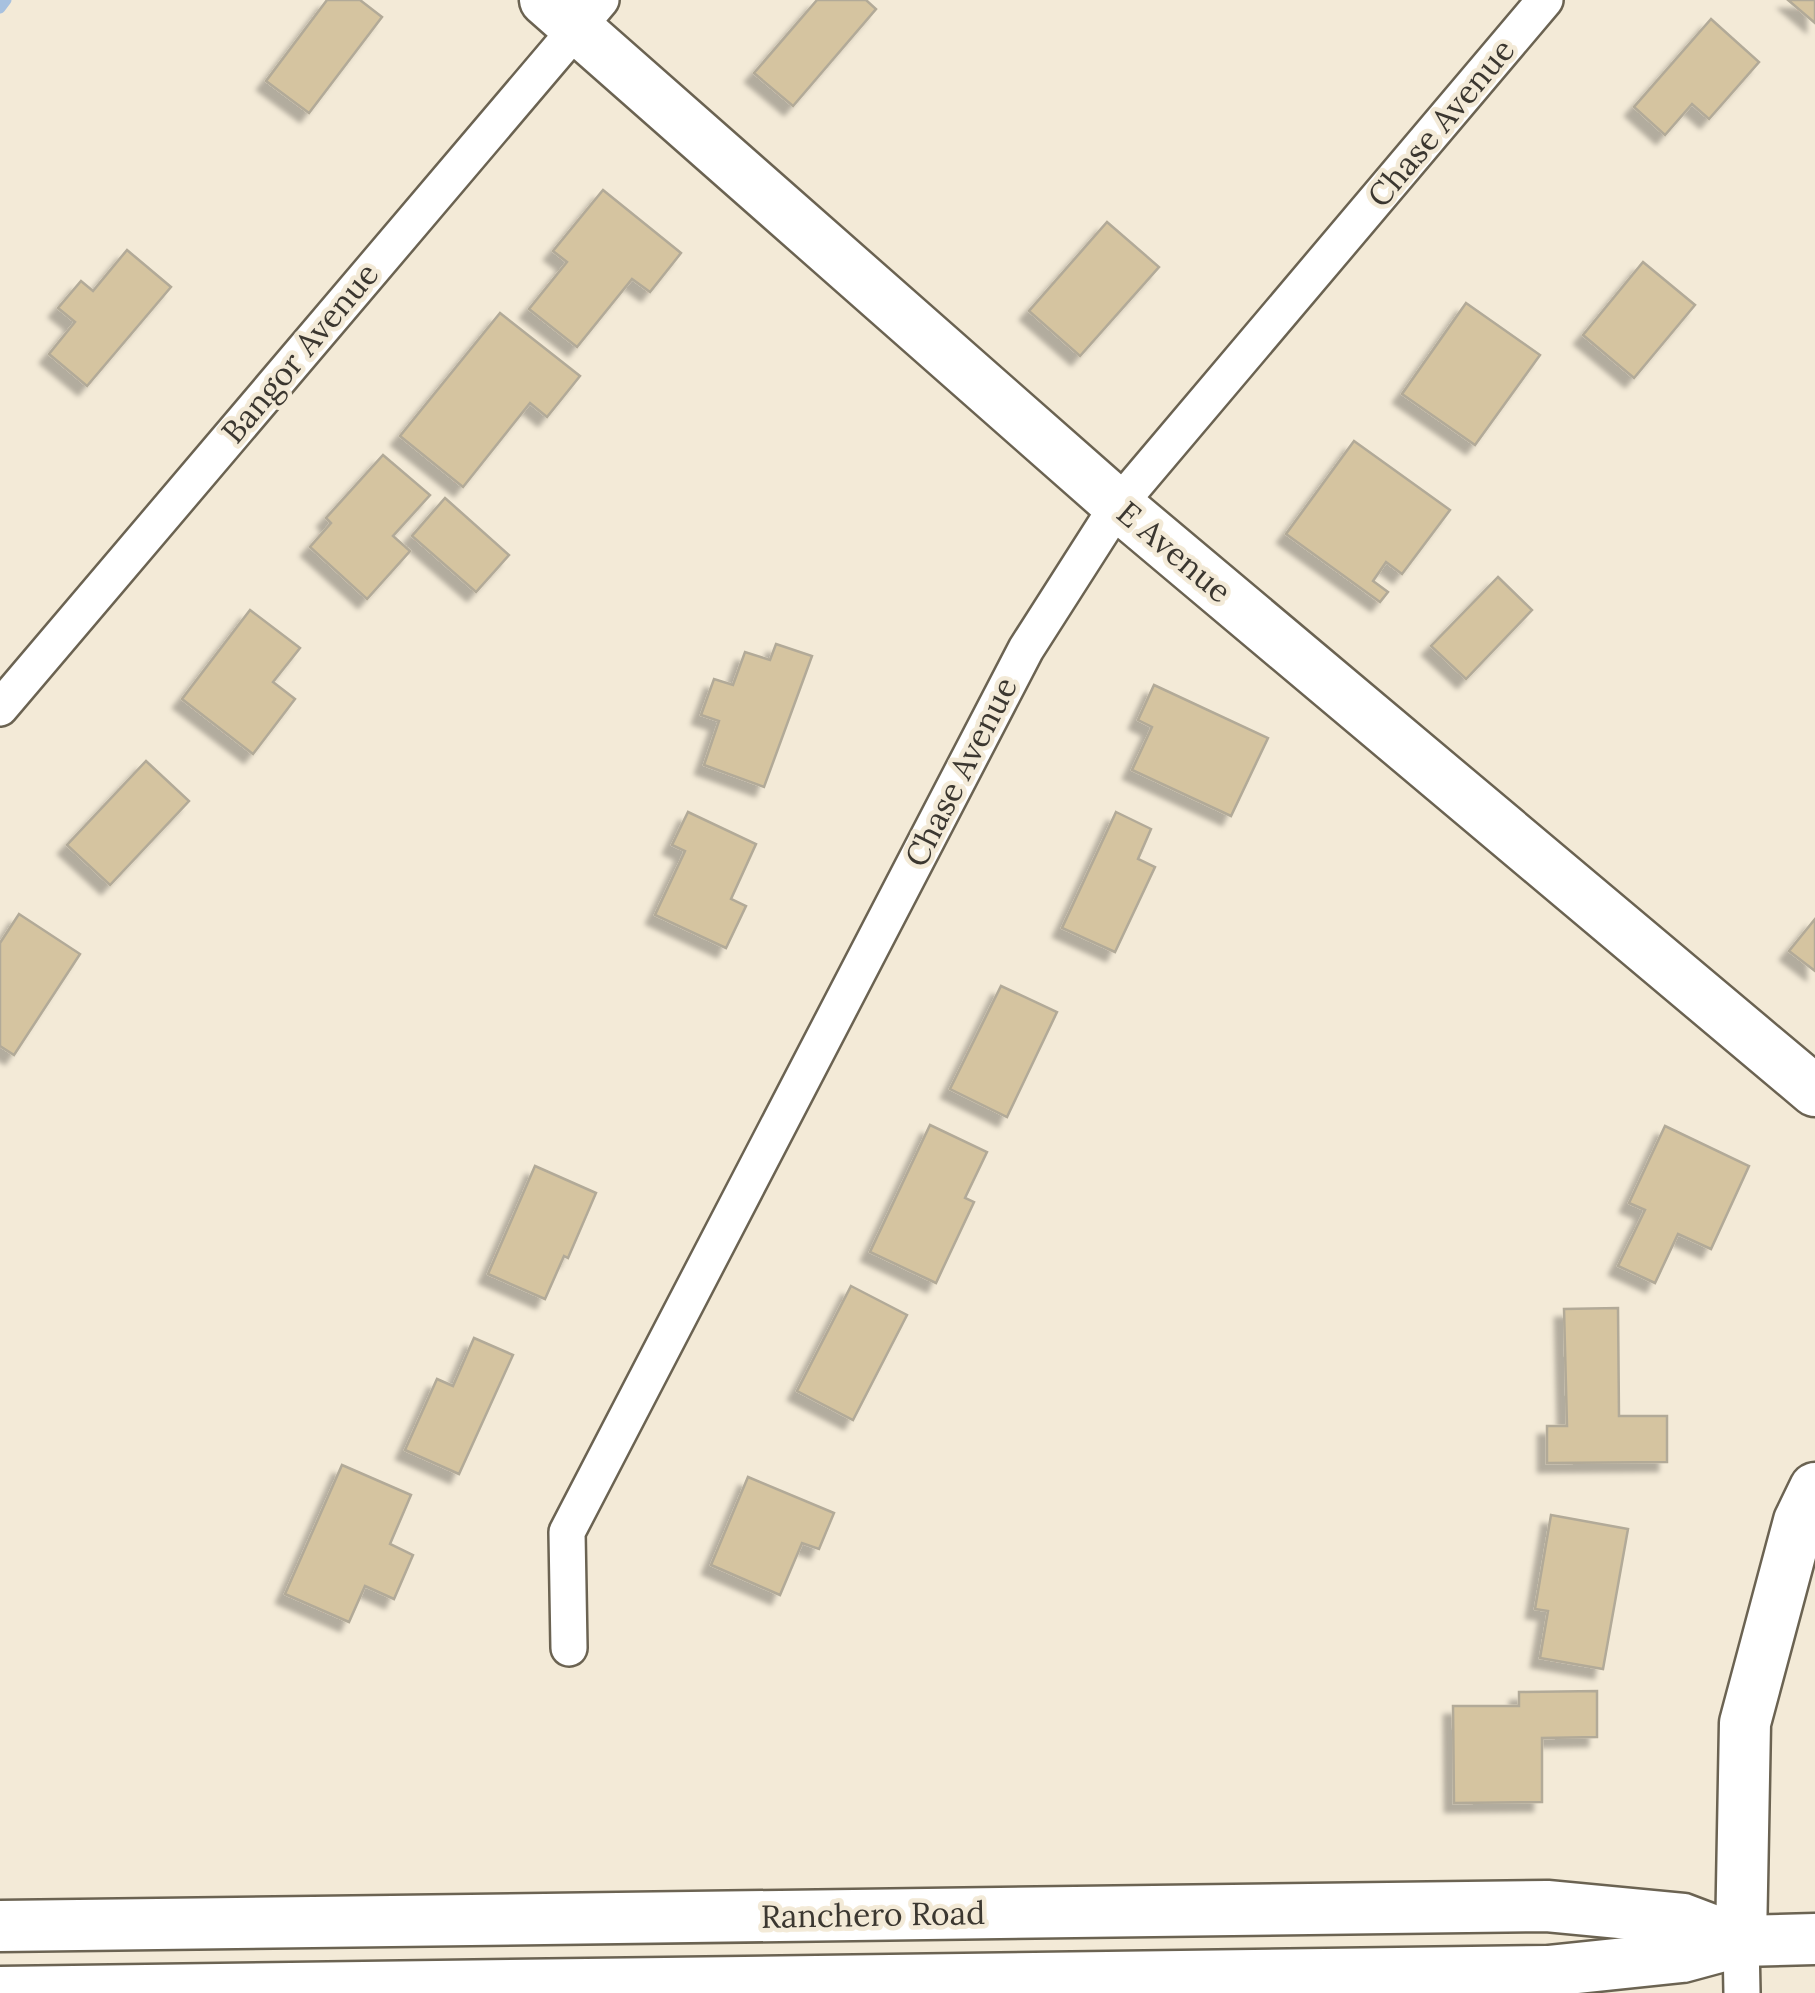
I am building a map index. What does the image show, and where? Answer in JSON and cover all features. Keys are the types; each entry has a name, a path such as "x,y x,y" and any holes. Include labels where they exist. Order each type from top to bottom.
{"main road":[{"name":"E Avenue","path":"575,9 1118,505 1815,1092"},
{"path":"1742,1941 1746,1723 1799,1521 1815,1488"},
{"name":"Ranchero Road","path":"0,1926 1547,1906 1683,1919 1742,1941"},
{"name":"Ranchero Road","path":"0,1992 1548,1971 1682,1957 1742,1941 1815,1939"}],"street":[{"name":"Chase Avenue","path":"569,1648 567,1532 1026,649 1118,505 1546,0"},
{"name":"Bangor Avenue","path":"0,708 575,9"},
{"path":"1742,1941 1742,1993"}],"building":[{"path":"327,0 360,0 382,17 309,113 266,81"},
{"path":"817,0 866,0 876,9 793,106 754,73"},
{"path":"1788,0 1815,0 1815,23"},
{"path":"1711,19 1759,62 1709,119 1692,104 1665,135 1634,107"},
{"path":"603,190 681,253 650,292 632,279 577,347 529,309 567,262 553,251"},
{"path":"1107,222 1159,267 1080,356 1029,311"},
{"path":"127,250 171,287 87,386 49,354 75,322 58,308 81,281 93,291"},
{"path":"1643,262 1695,305 1634,378 1583,335"},
{"path":"1466,303 1540,355 1475,445 1402,394"},
{"path":"500,313 580,376 547,417 530,403 463,487 400,436"},
{"path":"1354,441 1450,510 1402,574 1386,562 1373,581 1388,592 1380,602 1286,534"},
{"path":"383,455 430,495 393,536 410,551 367,599 310,547 331,523 326,518"},
{"path":"445,498 509,555 476,592 412,536"},
{"path":"1498,577 1532,610 1466,679 1431,646"},
{"path":"250,610 300,648 273,682 295,699 253,754 182,699"},
{"path":"776,644 812,656 764,787 704,765 719,721 701,715 714,679 733,685 745,652 770,660"},
{"path":"1154,685 1268,738 1231,816 1132,770 1152,727 1138,720"},
{"path":"146,761 189,801 110,885 67,845"},
{"path":"688,812 756,844 731,899 746,906 726,948 655,915 685,851 672,845"},
{"path":"1116,812 1151,829 1138,859 1155,867 1115,952 1062,928"},
{"path":"19,914 80,954 14,1055 0,1046 0,943"},
{"path":"1815,919 1815,971 1789,951"},
{"path":"1001,986 1057,1012 1007,1117 950,1089"},
{"path":"930,1125 987,1152 965,1198 974,1202 936,1283 870,1252"},
{"path":"1665,1126 1749,1166 1711,1249 1678,1234 1655,1283 1618,1266 1645,1210 1629,1203"},
{"path":"535,1166 596,1193 545,1299 488,1274"},
{"path":"851,1286 907,1315 853,1420 797,1391"},
{"path":"1618,1308 1619,1416 1667,1416 1667,1462 1547,1463 1547,1426 1567,1426 1564,1309"},
{"path":"474,1338 513,1355 459,1474 405,1450 437,1379 453,1386"},
{"path":"342,1465 411,1495 390,1544 413,1555 394,1599 365,1586 349,1622 285,1594"},
{"path":"748,1477 834,1513 819,1549 802,1543 780,1595 711,1565"},
{"path":"1551,1515 1628,1529 1603,1669 1540,1658 1548,1611 1535,1609"},
{"path":"1597,1691 1597,1737 1542,1738 1542,1802 1454,1803 1453,1706 1519,1706 1519,1692"}],"waterway":[{"path":"0,8 6,0"}]}
